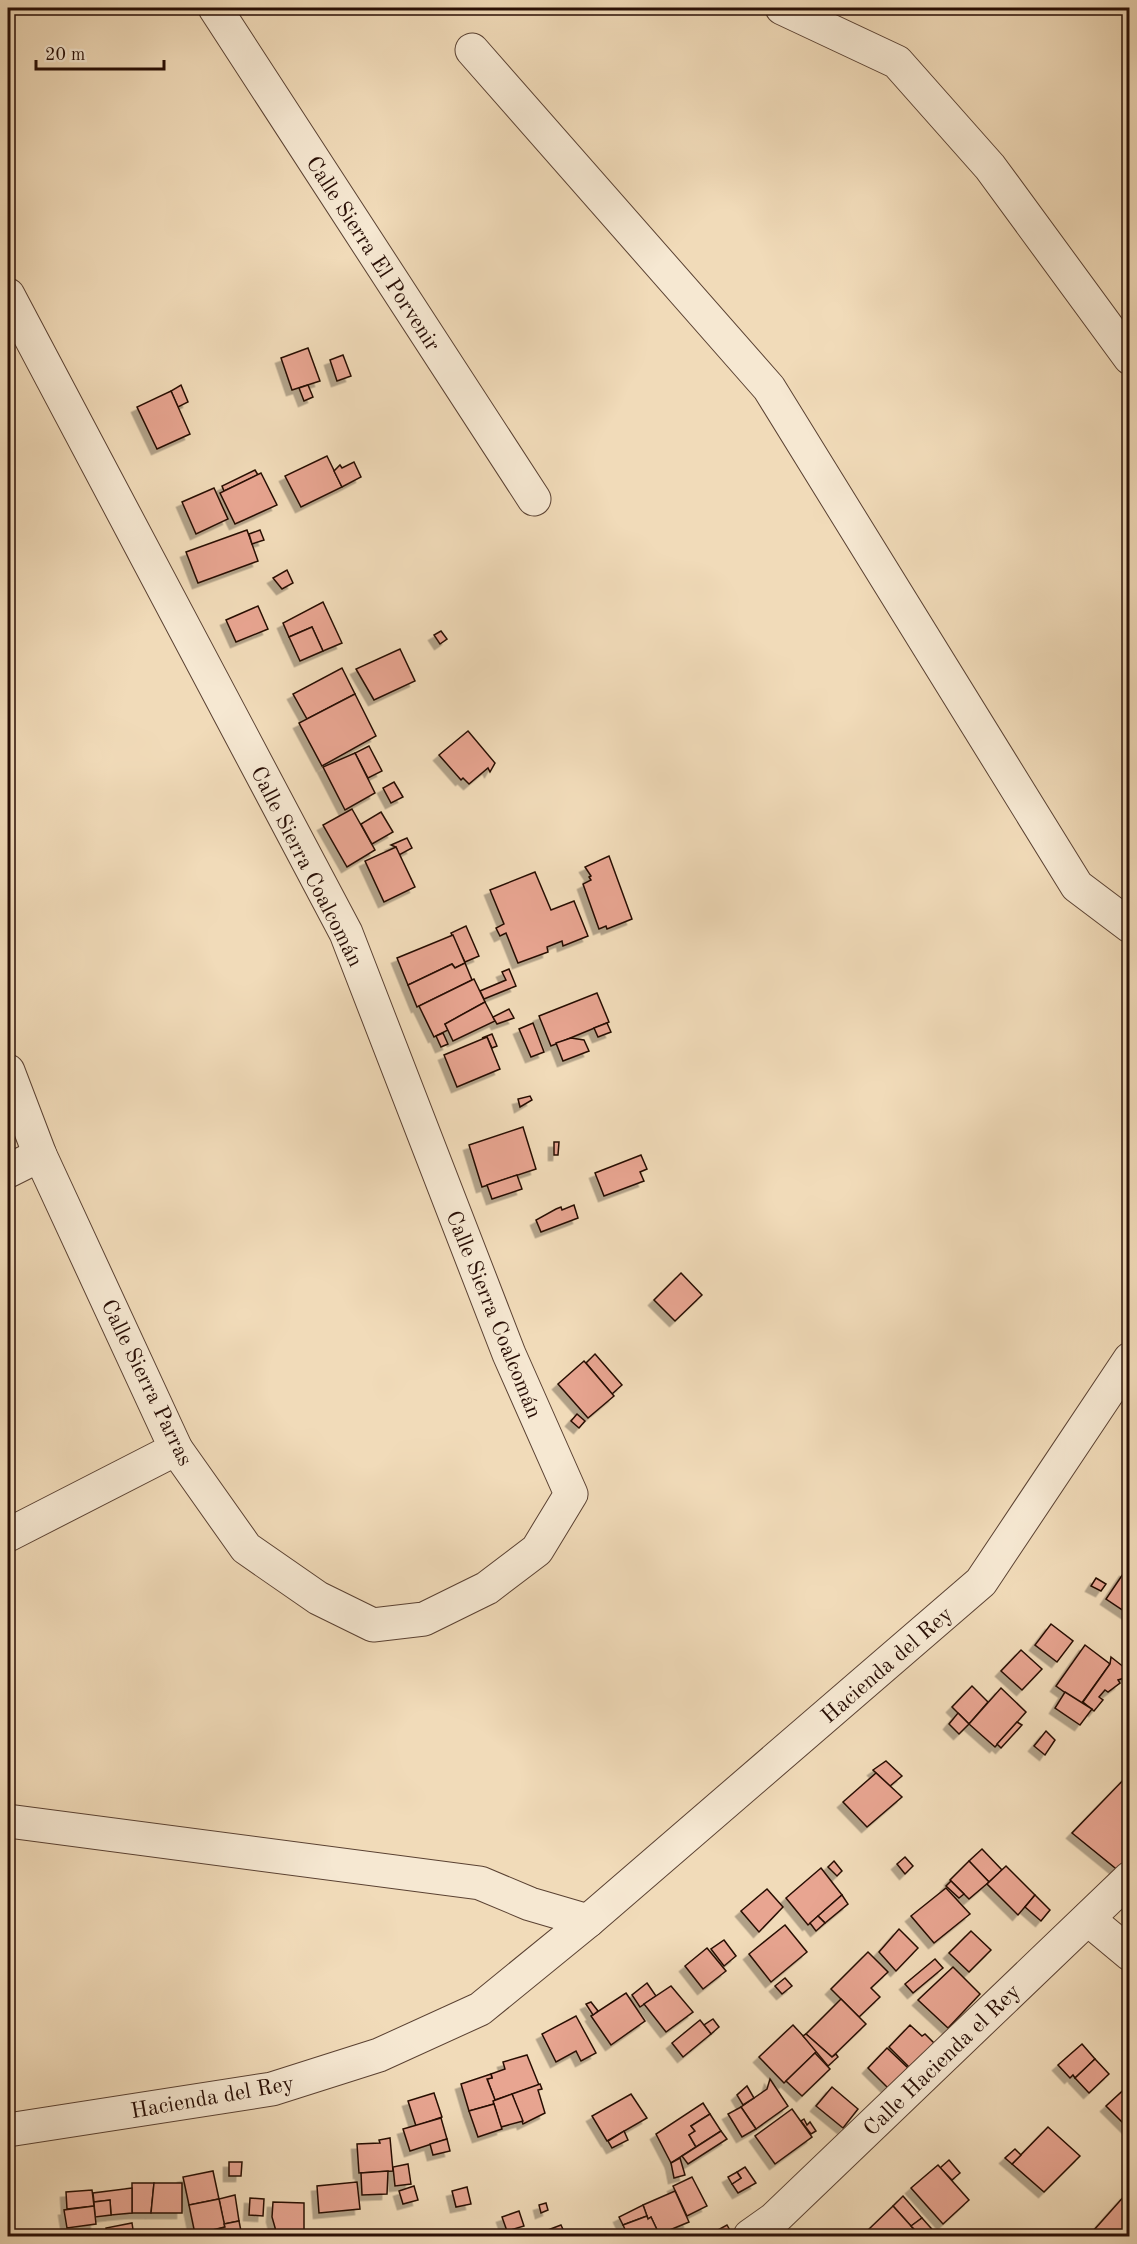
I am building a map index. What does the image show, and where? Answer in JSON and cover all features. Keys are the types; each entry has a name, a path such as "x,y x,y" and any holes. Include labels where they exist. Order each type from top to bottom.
{"street":[{"name":"Calle Sierra El Porvenir","path":"215,8 534,499"},
{"path":"782,8 897,62 990,167 1130,358"},
{"path":"472,50 769,388 1077,886 1130,926"},
{"name":"Calle Sierra Coalcomán","path":"8,295 346,933 509,1354 571,1494 537,1550 488,1588 424,1619 373,1624"},
{"name":"Calle Sierra Parras","path":"8,1071 40,1155 176,1449 246,1548 318,1598 373,1624"},
{"path":"8,1171 40,1155"},
{"name":"Hacienda del Rey","path":"8,2130 272,2089 379,2055 480,2009 588,1921 981,1582 1130,1359"},
{"path":"8,1535 176,1449"},
{"path":"8,1821 480,1883 530,1904 588,1921"},
{"name":"Calle Hacienda el Rey","path":"750,2236 774,2219 1130,1878"},
{"path":"1088,1919 1130,1954"}],"building":[{"path":"308,348 320,381 292,390 281,358"},
{"path":"343,355 351,376 337,381 330,360"},
{"path":"181,385 188,402 178,407 171,391"},
{"path":"308,385 313,397 304,401 299,388"},
{"path":"171,391 190,434 157,449 137,407"},
{"path":"327,456 342,487 301,507 285,476"},
{"path":"354,462 361,477 342,487 334,471 340,465 342,468"},
{"path":"255,470 258,475 224,491 222,486"},
{"path":"261,473 277,505 235,524 220,493"},
{"path":"214,488 228,519 196,534 182,502"},
{"path":"247,530 258,561 198,583 186,552"},
{"path":"260,530 264,540 252,544 249,534"},
{"path":"287,570 293,583 282,589 273,578"},
{"path":"323,602 342,643 323,651 312,627 289,637 283,623"},
{"path":"258,606 268,629 236,642 226,620"},
{"path":"312,627 323,651 300,661 289,637"},
{"path":"441,631 447,639 440,644 434,635"},
{"path":"400,649 415,681 374,700 356,669"},
{"path":"342,668 355,694 307,719 293,694"},
{"path":"355,694 376,736 322,766 299,723"},
{"path":"468,731 495,763 490,772 488,768 469,784 463,778 461,780 439,755"},
{"path":"369,746 382,771 368,778 355,753"},
{"path":"355,753 375,793 345,810 323,767"},
{"path":"394,782 403,797 391,803 383,788"},
{"path":"352,809 375,850 347,867 323,825"},
{"path":"381,812 393,832 372,844 361,824"},
{"path":"407,838 412,848 399,855 396,847 391,845"},
{"path":"396,847 415,887 384,902 365,861"},
{"path":"609,856 632,919 607,929 606,926 599,929 583,884 591,880 585,867"},
{"path":"535,872 551,910 574,901 588,936 563,946 562,941 547,947 548,952 518,963 506,933 500,936 496,928 504,924 490,890"},
{"path":"466,926 479,956 465,962 451,933"},
{"path":"453,935 465,963 455,968 452,964 408,985 397,958"},
{"path":"465,963 472,980 417,1007 408,985 452,964 455,968"},
{"path":"509,969 516,986 484,999 480,991 506,980 502,972"},
{"path":"474,979 485,1002 445,1024 448,1030 434,1037 419,1006"},
{"path":"597,993 609,1022 551,1046 539,1016"},
{"path":"485,1002 495,1021 453,1041 445,1024"},
{"path":"509,1009 514,1018 497,1024 493,1017"},
{"path":"533,1023 544,1052 531,1057 519,1029"},
{"path":"607,1023 611,1032 598,1037 594,1028"},
{"path":"443,1033 448,1044 441,1047 436,1036"},
{"path":"492,1034 497,1046 492,1048 487,1037 482,1038"},
{"path":"487,1037 500,1069 457,1087 444,1055"},
{"path":"571,1038 584,1040 589,1051 563,1061 556,1043"},
{"path":"530,1096 532,1100 520,1107 518,1099"},
{"path":"523,1127 536,1169 482,1187 469,1145"},
{"path":"554,1142 559,1142 558,1155 554,1155"},
{"path":"641,1155 647,1169 640,1172 644,1181 604,1196 595,1173"},
{"path":"517,1175 522,1189 492,1199 487,1185"},
{"path":"574,1205 578,1218 541,1232 536,1220 561,1207 562,1210"},
{"path":"681,1273 702,1295 675,1321 654,1300"},
{"path":"595,1354 622,1385 612,1394 586,1363"},
{"path":"584,1361 614,1396 588,1418 558,1384"},
{"path":"577,1414 585,1421 579,1428 571,1421"},
{"path":"1125,1571 1130,1574 1130,1615 1106,1599"},
{"path":"1096,1578 1106,1584 1101,1591 1091,1586"},
{"path":"1051,1624 1073,1641 1057,1662 1035,1645"},
{"path":"1085,1645 1110,1664 1081,1704 1056,1686"},
{"path":"1021,1650 1042,1669 1022,1690 1001,1671"},
{"path":"1111,1657 1130,1672 1118,1680 1120,1683 1108,1692 1105,1690 1099,1697 1103,1700 1094,1711 1083,1702 1110,1664"},
{"path":"972,1686 988,1702 969,1724 952,1707"},
{"path":"1001,1688 1026,1712 995,1747 969,1724"},
{"path":"1065,1692 1092,1709 1080,1725 1055,1708"},
{"path":"958,1713 969,1724 959,1734 949,1724"},
{"path":"1017,1722 1022,1725 1001,1748 997,1744"},
{"path":"1046,1731 1055,1740 1045,1755 1034,1746"},
{"path":"886,1761 902,1776 890,1786 873,1770"},
{"path":"876,1773 902,1797 867,1827 843,1802"},
{"path":"1130,1773 1130,1871 1125,1876 1072,1833"},
{"path":"982,1849 1002,1870 989,1882 969,1861"},
{"path":"905,1857 913,1866 905,1874 897,1864"},
{"path":"834,1861 842,1871 837,1876 828,1867"},
{"path":"969,1861 989,1882 969,1899 950,1880"},
{"path":"1006,1866 1035,1895 1018,1915 987,1884"},
{"path":"821,1868 842,1895 808,1925 786,1898"},
{"path":"951,1881 964,1894 959,1898 946,1886"},
{"path":"946,1888 970,1914 934,1943 911,1916"},
{"path":"767,1889 783,1907 759,1932 741,1911"},
{"path":"842,1895 848,1904 825,1923 818,1916"},
{"path":"1035,1895 1050,1910 1041,1921 1025,1907"},
{"path":"818,1916 825,1923 816,1931 810,1923"},
{"path":"785,1925 807,1952 771,1982 749,1954"},
{"path":"899,1929 918,1948 896,1971 879,1952"},
{"path":"971,1931 991,1950 969,1972 949,1953"},
{"path":"724,1940 736,1956 724,1966 711,1949"},
{"path":"707,1948 726,1971 703,1989 685,1966"},
{"path":"868,1952 888,1972 871,1988 880,1997 859,2017 831,1989"},
{"path":"935,1959 943,1968 913,1993 905,1984"},
{"path":"953,1967 980,1994 948,2028 918,2000"},
{"path":"785,1978 792,1986 782,1994 775,1986"},
{"path":"647,1983 656,1996 640,2007 632,1995"},
{"path":"671,1986 693,2012 666,2032 644,2004"},
{"path":"626,1993 645,2021 611,2045 591,2016"},
{"path":"841,1999 866,2024 832,2057 806,2034"},
{"path":"591,2002 598,2011 593,2015 586,2004"},
{"path":"576,2016 596,2053 581,2061 576,2051 556,2062 542,2034"},
{"path":"713,2019 719,2027 711,2034 704,2025"},
{"path":"700,2020 711,2034 683,2057 672,2043"},
{"path":"793,2025 817,2051 784,2083 759,2057"},
{"path":"910,2025 922,2036 925,2034 944,2053 919,2077 889,2047"},
{"path":"806,2034 832,2057 836,2054 838,2057 828,2066 803,2036"},
{"path":"1082,2044 1095,2059 1075,2078 1073,2075 1070,2078 1058,2065"},
{"path":"887,2048 908,2068 888,2088 868,2068"},
{"path":"815,2053 830,2069 802,2096 786,2081"},
{"path":"527,2055 539,2085 495,2100 487,2079 492,2078 491,2074 505,2069 503,2062"},
{"path":"1095,2059 1109,2074 1089,2093 1075,2078"},
{"path":"491,2074 492,2078 487,2079 495,2100 494,2104 469,2111 461,2084"},
{"path":"770,2079 788,2106 756,2129 741,2107 767,2089"},
{"path":"540,2084 542,2089 538,2090 545,2113 523,2124 512,2094"},
{"path":"1130,2084 1130,2130 1106,2106"},
{"path":"747,2086 754,2098 743,2105 737,2095"},
{"path":"832,2087 858,2109 843,2128 816,2106"},
{"path":"434,2093 442,2117 416,2126 408,2101"},
{"path":"512,2094 523,2121 501,2127 493,2101"},
{"path":"631,2094 647,2118 607,2141 592,2116"},
{"path":"703,2103 710,2114 691,2126 695,2131 689,2135 696,2147 671,2163 656,2134"},
{"path":"494,2104 502,2129 478,2137 469,2111"},
{"path":"741,2107 756,2129 742,2137 728,2114"},
{"path":"792,2109 812,2137 775,2164 755,2136"},
{"path":"710,2114 721,2131 696,2147 689,2135 695,2131 691,2126"},
{"path":"441,2118 447,2139 410,2151 403,2129"},
{"path":"804,2119 807,2125 810,2122 816,2131 811,2134 801,2121"},
{"path":"1048,2127 1080,2156 1044,2192 1012,2164"},
{"path":"624,2131 628,2140 612,2148 608,2141"},
{"path":"721,2131 727,2139 688,2164 682,2156"},
{"path":"390,2138 393,2171 359,2173 357,2144 380,2143 379,2140"},
{"path":"447,2139 450,2151 433,2155 430,2144"},
{"path":"1015,2149 1021,2155 1012,2164 1005,2158"},
{"path":"680,2158 685,2175 674,2178 671,2163"},
{"path":"949,2160 960,2173 952,2180 940,2168"},
{"path":"229,2162 242,2162 241,2176 229,2176"},
{"path":"408,2164 411,2184 395,2186 393,2167"},
{"path":"938,2165 969,2200 943,2224 911,2188"},
{"path":"745,2167 756,2183 738,2193 732,2184 741,2178 737,2172"},
{"path":"213,2171 219,2199 189,2205 183,2177"},
{"path":"388,2171 387,2194 362,2195 361,2173"},
{"path":"737,2172 741,2178 732,2184 728,2177"},
{"path":"692,2177 707,2206 687,2216 673,2186"},
{"path":"357,2182 360,2209 319,2213 317,2186"},
{"path":"132,2183 154,2183 151,2213 132,2213"},
{"path":"154,2183 182,2183 182,2213 151,2213"},
{"path":"414,2186 418,2200 403,2204 399,2191"},
{"path":"467,2187 471,2204 456,2207 452,2191"},
{"path":"132,2188 132,2213 111,2215 110,2200 94,2202 93,2193"},
{"path":"92,2190 94,2206 67,2209 66,2192"},
{"path":"675,2191 689,2222 665,2232 667,2236 660,2236 651,2217 648,2219 643,2205"},
{"path":"1126,2194 1130,2198 1130,2236 1102,2236 1094,2230"},
{"path":"235,2195 239,2221 224,2224 219,2199"},
{"path":"903,2196 922,2218 911,2226 893,2206"},
{"path":"250,2198 264,2199 263,2216 249,2215"},
{"path":"219,2199 225,2227 195,2234 189,2205"},
{"path":"110,2200 111,2215 95,2217 94,2202"},
{"path":"273,2202 304,2203 304,2232 276,2231 272,2217"},
{"path":"546,2203 548,2210 541,2213 539,2205"},
{"path":"643,2205 647,2216 623,2225 619,2217"},
{"path":"94,2206 96,2224 67,2228 64,2210"},
{"path":"893,2206 921,2236 873,2236 868,2230"},
{"path":"519,2211 524,2226 507,2231 502,2217"},
{"path":"647,2216 648,2219 651,2217 660,2236 628,2236 623,2225"},
{"path":"922,2218 938,2236 921,2236 911,2226"},
{"path":"239,2221 242,2236 220,2236 218,2229 225,2227 224,2224"},
{"path":"132,2223 134,2236 108,2236 106,2228"},
{"path":"561,2225 566,2236 532,2236"},
{"path":"727,2225 731,2232 716,2236 714,2232"},
{"path":"256,2231 302,2231 301,2236 256,2236"},
{"path":"304,2232 320,2232 320,2236 304,2236"}]}
